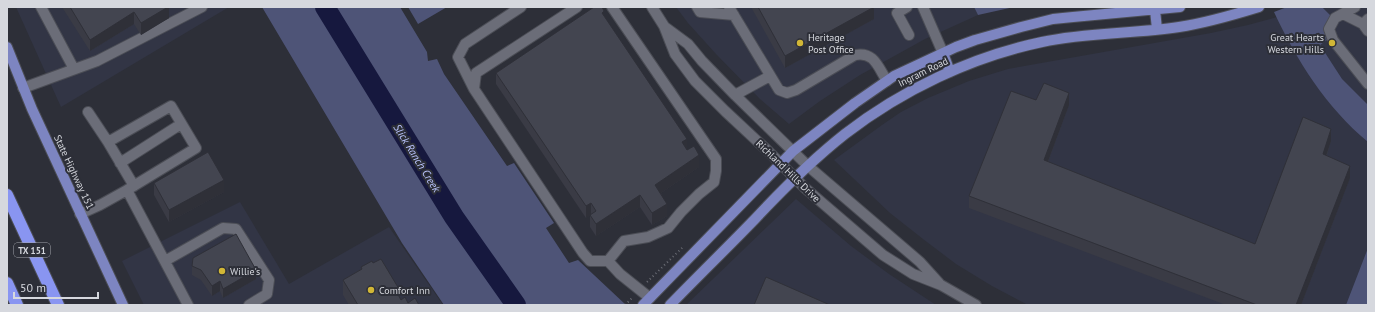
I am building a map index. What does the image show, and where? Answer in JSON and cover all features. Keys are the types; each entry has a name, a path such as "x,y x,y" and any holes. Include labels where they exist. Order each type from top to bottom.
{"highway":[{"name":"TX 151","path":"7,195 58,305"},
{"path":"7,283 17,305"}],"main road":[{"name":"Ingram Road","path":"650,303 780,163 793,151 855,103 920,63 943,52 975,40 1053,19 1180,7"},
{"name":"Ingram Road","path":"670,305 794,178 844,135 886,106 926,83 950,72 1006,52 1042,42 1063,38 1157,29 1199,23 1239,14 1259,7"},
{"path":"1155,10 1157,29"},
{"name":"State Highway 151","path":"7,47 23,88 123,305"},
{"path":"943,52 950,72"}],"street":[{"path":"41,7 74,69"},
{"path":"23,88 97,61 202,7"},
{"path":"521,7 464,44 458,57 474,89 583,253 590,261 608,261 650,303"},
{"path":"474,89 476,73 577,7"},
{"path":"608,261 624,241 648,237 668,228 681,212 699,194 714,182 716,171 716,158 612,7"},
{"name":"Richland Hills Drive","path":"652,7 664,26 676,54 695,81 794,178 883,255 913,274 941,285 976,305"},
{"path":"697,7 700,12 732,11 779,90 787,92 796,90 855,55 863,54 873,58 887,82"},
{"path":"907,7 897,13 909,35"},
{"path":"1355,7 1335,18 1330,29 1333,40 1368,84"},
{"path":"924,9 943,52"},
{"path":"1344,14 1366,25"},
{"name":"Richland Hills Drive","path":"664,26 688,44 735,96 808,166 920,262 941,285"},
{"path":"735,96 770,76"},
{"path":"80,214 100,205 130,188 196,148 171,106 108,142"},
{"path":"88,112 120,163 130,188 188,305"},
{"path":"120,163 181,124"},
{"path":"165,261 224,228 236,228 269,280 267,294 249,305"}],"path":[{"path":"625,305 631,299"}],"shaded area":[{"path":"16,7 229,7 61,107"},
{"path":"262,7 400,7 427,52 428,61 437,59 444,74 507,166 514,163 554,223 546,228 569,263 578,260 626,305 444,305 402,243"},
{"path":"408,7 447,7 418,24"},
{"path":"676,7 974,7 978,15 925,39 860,75 820,101 789,124 760,99 716,54 688,23"},
{"path":"974,7 1014,7 978,15"},
{"path":"1287,7 1322,7 1331,16 1326,28 1327,40 1320,45 1342,79 1368,105 1368,142 1339,114 1326,98 1292,48 1274,12"},
{"path":"1302,7 1368,7 1368,276 1357,305 1028,305 992,286 956,264 890,213 834,160 901,112 928,98 969,81 1008,69 1248,25 1281,16"},
{"path":"796,199 851,246 889,274 936,305 686,305"},
{"path":"240,202 289,284 389,227 443,305 144,305 122,261"},
{"path":"1368,248 1368,305 1346,305"}],"building":[{"path":"70,7 168,7 141,23 134,12 90,40"},
{"path":"594,7 602,7 604,11 602,13 687,139 682,142 687,150 694,146 699,155 655,185 667,204 652,213 640,195 596,224 590,215 596,211 591,203 586,206 496,73"},
{"name":"Heritage Post Office","path":"758,7 874,7 785,56"},
{"path":"1044,83 1069,93 1044,160 1255,244 1303,117 1331,129 1323,154 1350,166 1296,305 1257,305 969,196 1011,91 1036,100"},
{"path":"208,152 224,180 169,210 154,183"},
{"name":"Willie's","path":"236,234 256,270 223,289 220,281 212,286 201,270 192,266 193,258"},
{"path":"381,259 399,289 396,291 401,300 405,297 408,303 415,298 419,305 358,305 343,280 362,269 361,267 372,261 373,263"},
{"path":"766,277 830,305 754,305"}],"waterway":[{"name":"Slick Ranch Creek","path":"325,7 454,217 516,305"}],"place":[{"name":"Heritage Post Office","path":"800,43"},
{"name":"Great Hearts Western Hills","path":"1332,43"},
{"name":"Willie's","path":"222,271"},
{"name":"Comfort Inn","path":"371,290"}]}
